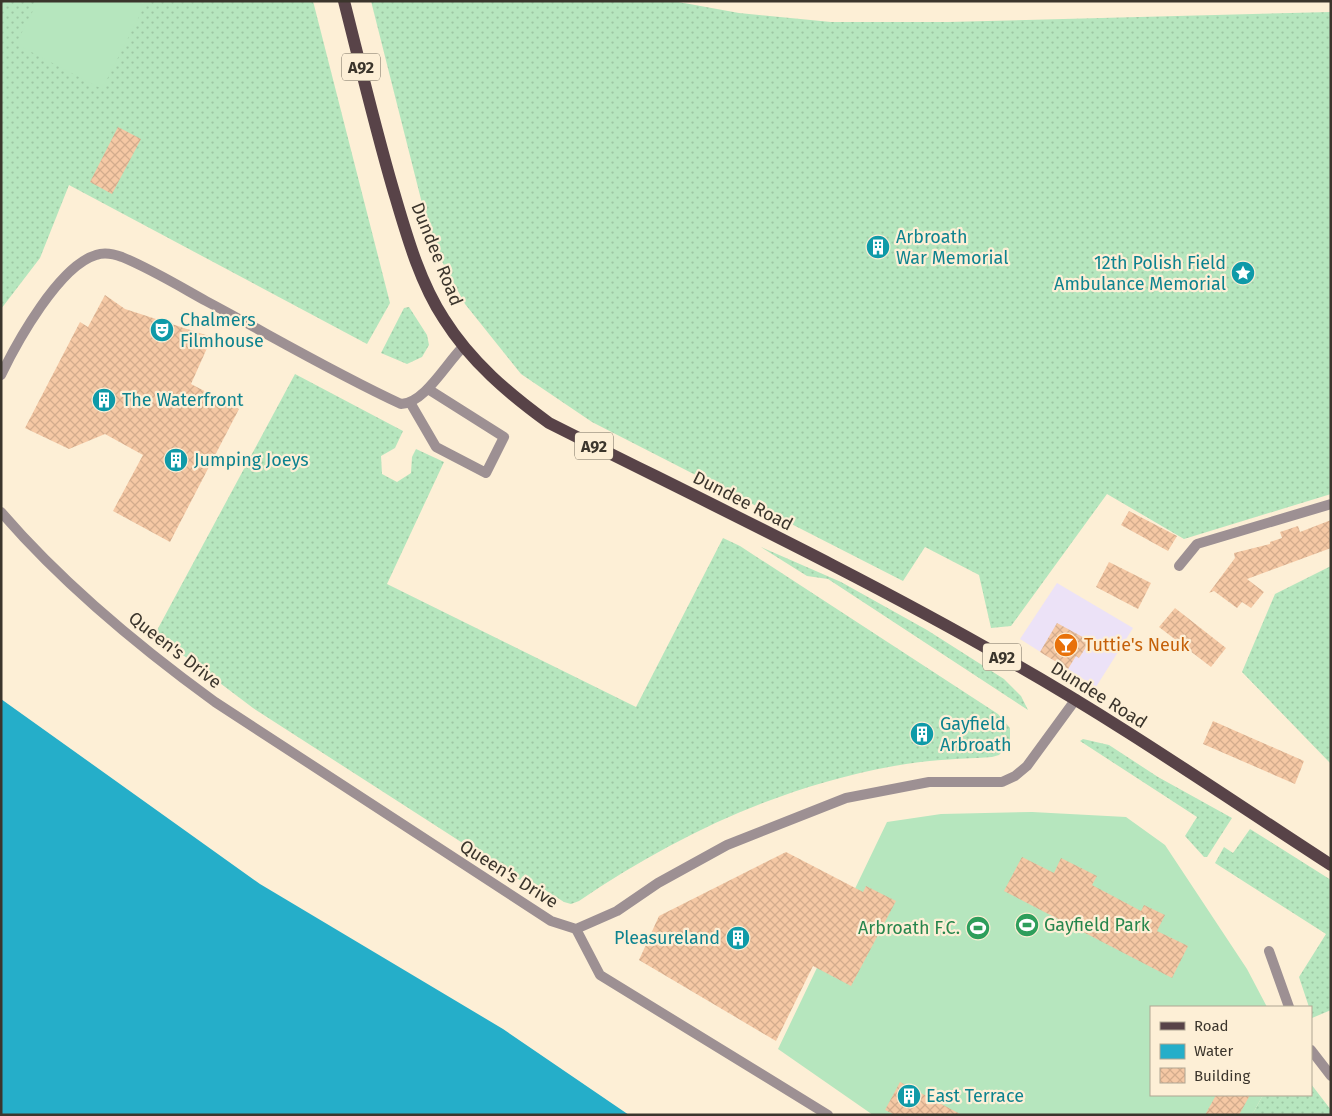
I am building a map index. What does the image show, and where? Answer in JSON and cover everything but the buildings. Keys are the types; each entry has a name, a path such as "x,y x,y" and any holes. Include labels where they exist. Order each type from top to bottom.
{"main road":[{"name":"Dundee Road","path":"344,1 406,232 427,287 444,319 464,346 487,373 514,397 548,423 928,615 1076,700 1331,865"}],"street":[{"path":"1,375 19,339 47,299 73,270 96,255 109,253 177,285 374,392 401,404 411,404 428,389 454,355 464,346"},
{"path":"411,404 436,446 486,473 504,438 428,389"},
{"path":"1179,566 1197,544 1331,504"},
{"name":"Queen's Drive","path":"1,512 26,541 87,600 175,673 370,805 551,921 576,929"},
{"path":"828,1115 600,976 576,929 617,911 658,882 727,845 846,798 929,782 1002,782 1015,776 1027,766 1076,700"},
{"path":"1269,951 1289,1006"},
{"path":"1312,1051 1331,1076"}],"shaded area":[{"path":"1057,583 1133,628 1096,687 1020,639"}],"green space":[{"path":"1,1 313,1 390,303 367,344 69,185 40,258 1,309"},
{"path":"38,1 147,1 102,89 16,44"},
{"path":"371,1 673,1 739,13 831,22 948,22 1331,12 1331,494 1184,539 1107,494 1011,626 991,628 979,575 925,547 903,581 592,422 521,374 465,304 432,243"},
{"path":"409,307 427,335 429,345 422,357 407,364 381,353 404,308"},
{"path":"295,374 403,431 395,448 381,456 382,474 397,482 411,473 412,457 416,449 444,462 387,584 636,707 723,538 740,546 998,714 1010,728 1010,743 999,755 992,757 930,761 894,766 851,775 769,801 690,835 652,855 579,901 571,904 564,902 523,876 520,880 253,708 155,634"},
{"path":"761,547 841,582 927,630 1004,679 1021,696 1028,710 828,579 807,576"},
{"path":"1331,566 1331,764 1242,672 1275,594"},
{"path":"1083,739 1109,745 1158,777 1232,818 1207,857 1204,857 1185,836 1197,817 1080,741"},
{"name":"Gayfield Park","path":"1032,812 1126,817 1165,845 1247,969 1266,1006 1150,1006 1150,1096 1262,1096 1252,1115 873,1115 778,1049 887,822 941,814"},
{"path":"1250,829 1331,880 1331,1010 1312,1018 1312,1006 1309,1006 1299,977 1326,934 1215,863 1224,847 1233,853"},
{"path":"1312,1085 1331,1110 1331,1115 1252,1115 1262,1096 1312,1096"}],"water":[{"path":"1,699 260,884 503,1029 629,1115 1,1115"}],"place":[{"name":"Arbroath War Memorial","path":"878,247"},
{"name":"12th Polish Field Ambulance Memorial","path":"1243,273"},
{"name":"Chalmers Filmhouse","path":"162,330"},
{"name":"The Waterfront","path":"104,400"},
{"name":"Jumping Joeys","path":"176,460"},
{"name":"Tuttie's Neuk","path":"1066,645"},
{"name":"Gayfield Arbroath","path":"922,734"},
{"name":"Gayfield Park","path":"1027,925"},
{"name":"Arbroath F.C.","path":"978,928"},
{"name":"Pleasureland","path":"738,938"},
{"name":"East Terrace","path":"909,1096"}]}
